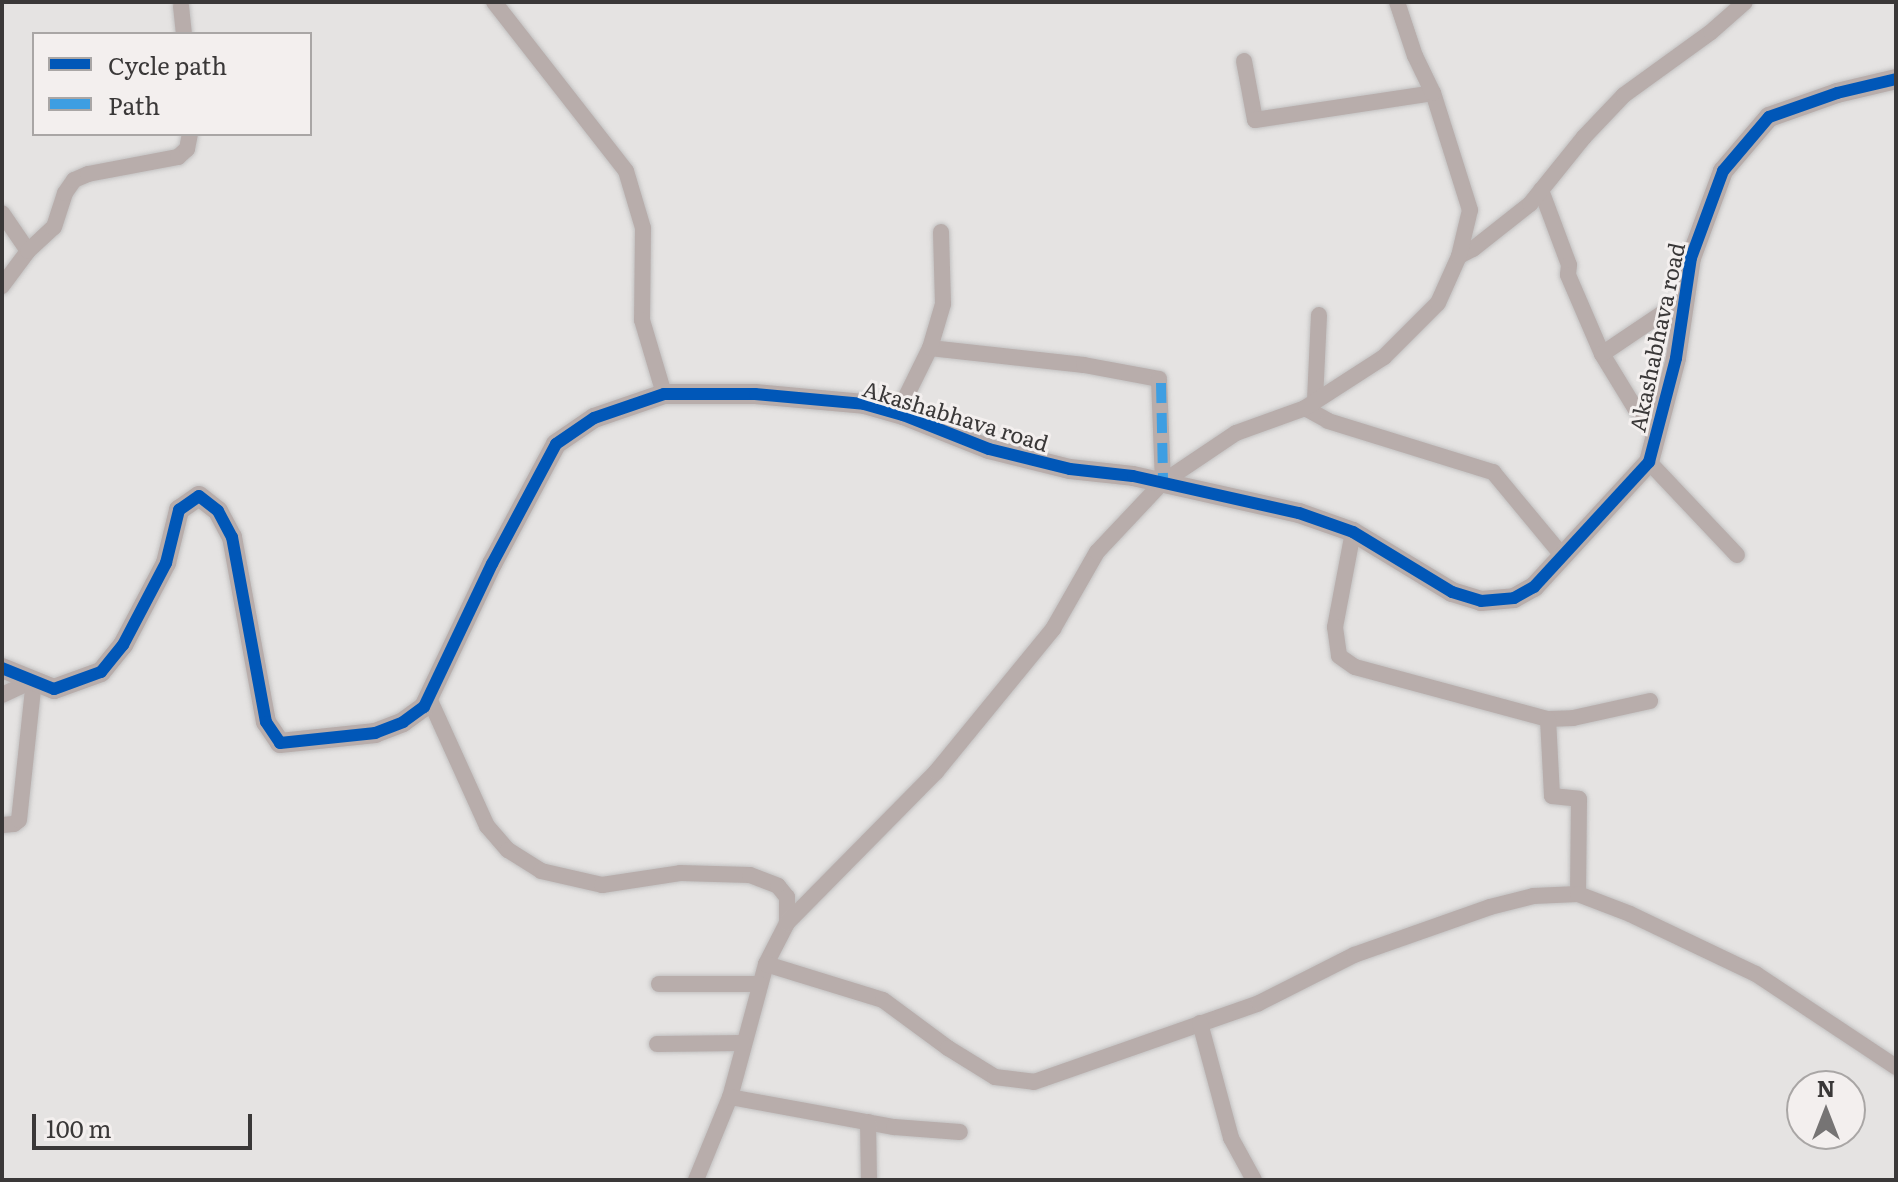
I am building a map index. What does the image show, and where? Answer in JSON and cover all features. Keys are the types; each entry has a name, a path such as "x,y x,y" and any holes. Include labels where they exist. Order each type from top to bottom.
{"street":[{"path":"494,2 626,171 643,228 642,320 664,394"},
{"path":"696,1180 730,1097 766,964 787,923 936,772 1053,629 1097,552 1163,482 1236,433 1310,404 1384,357 1438,303 1459,256 1470,210 1433,93 1415,56 1397,2"},
{"path":"1459,256 1473,249 1519,213 1624,95 1711,32 1745,2"},
{"path":"181,6 184,32"},
{"path":"1244,61 1255,120 1433,93"},
{"name":"Akashabhava road","path":"2,668 54,689 101,672 123,645 166,563 179,510 199,496 218,511 232,537 266,722 280,743 375,733 403,722 424,707 492,564 556,444 594,418 664,394 755,394 864,404 898,413 1002,452 1070,469 1163,482 1285,510 1353,532 1452,592 1481,601 1514,598 1526,593 1649,462 1676,358 1691,258 1723,171 1769,117 1837,93 1896,79"},
{"path":"2,286 28,251 54,227 65,193 74,180 88,174 178,157 187,149 190,136"},
{"path":"1541,190 1569,265 1568,275 1602,354 1635,408 1659,425"},
{"path":"2,213 28,251"},
{"path":"898,413 930,348 943,304 941,232"},
{"path":"1602,354 1685,298"},
{"path":"1310,404 1319,315"},
{"path":"930,348 1084,365 1159,379 1163,482"},
{"path":"1310,404 1328,421 1493,472 1561,554"},
{"path":"1649,462 1737,555"},
{"path":"1353,532 1335,627 1339,656 1355,667 1548,719 1573,718 1650,701"},
{"path":"2,695 34,680"},
{"path":"2,825 14,824 19,820 34,680"},
{"path":"428,696 487,826 508,850 541,871 602,885 680,873 750,875 778,886 787,897 787,923"},
{"path":"1548,719 1552,796 1574,797 1580,803 1578,894"},
{"path":"766,964 883,1000 948,1048 995,1077 1015,1082 1034,1082 1259,1003 1354,955 1490,907 1533,896 1578,894 1630,914 1756,974 1896,1067"},
{"path":"659,984 760,984"},
{"path":"1200,1023 1231,1138 1254,1180"},
{"path":"657,1044 743,1043"},
{"path":"730,1097 868,1122 960,1132"},
{"path":"868,1122 869,1180"}],"marked path":[{"path":"1161,383 1163,482"}],"cycle path":[{"path":"2,668 54,689 101,672 123,645 166,563 179,510 199,496 218,511 232,537 266,722 280,743 375,733 403,722 424,707 492,564 556,444 594,418 664,394 755,394 864,404 903,415 989,449 1070,469 1133,476 1299,513 1353,532 1452,592 1481,601 1514,598 1534,587 1649,462 1676,358 1691,258 1723,171 1769,117 1837,93 1896,79"}]}
